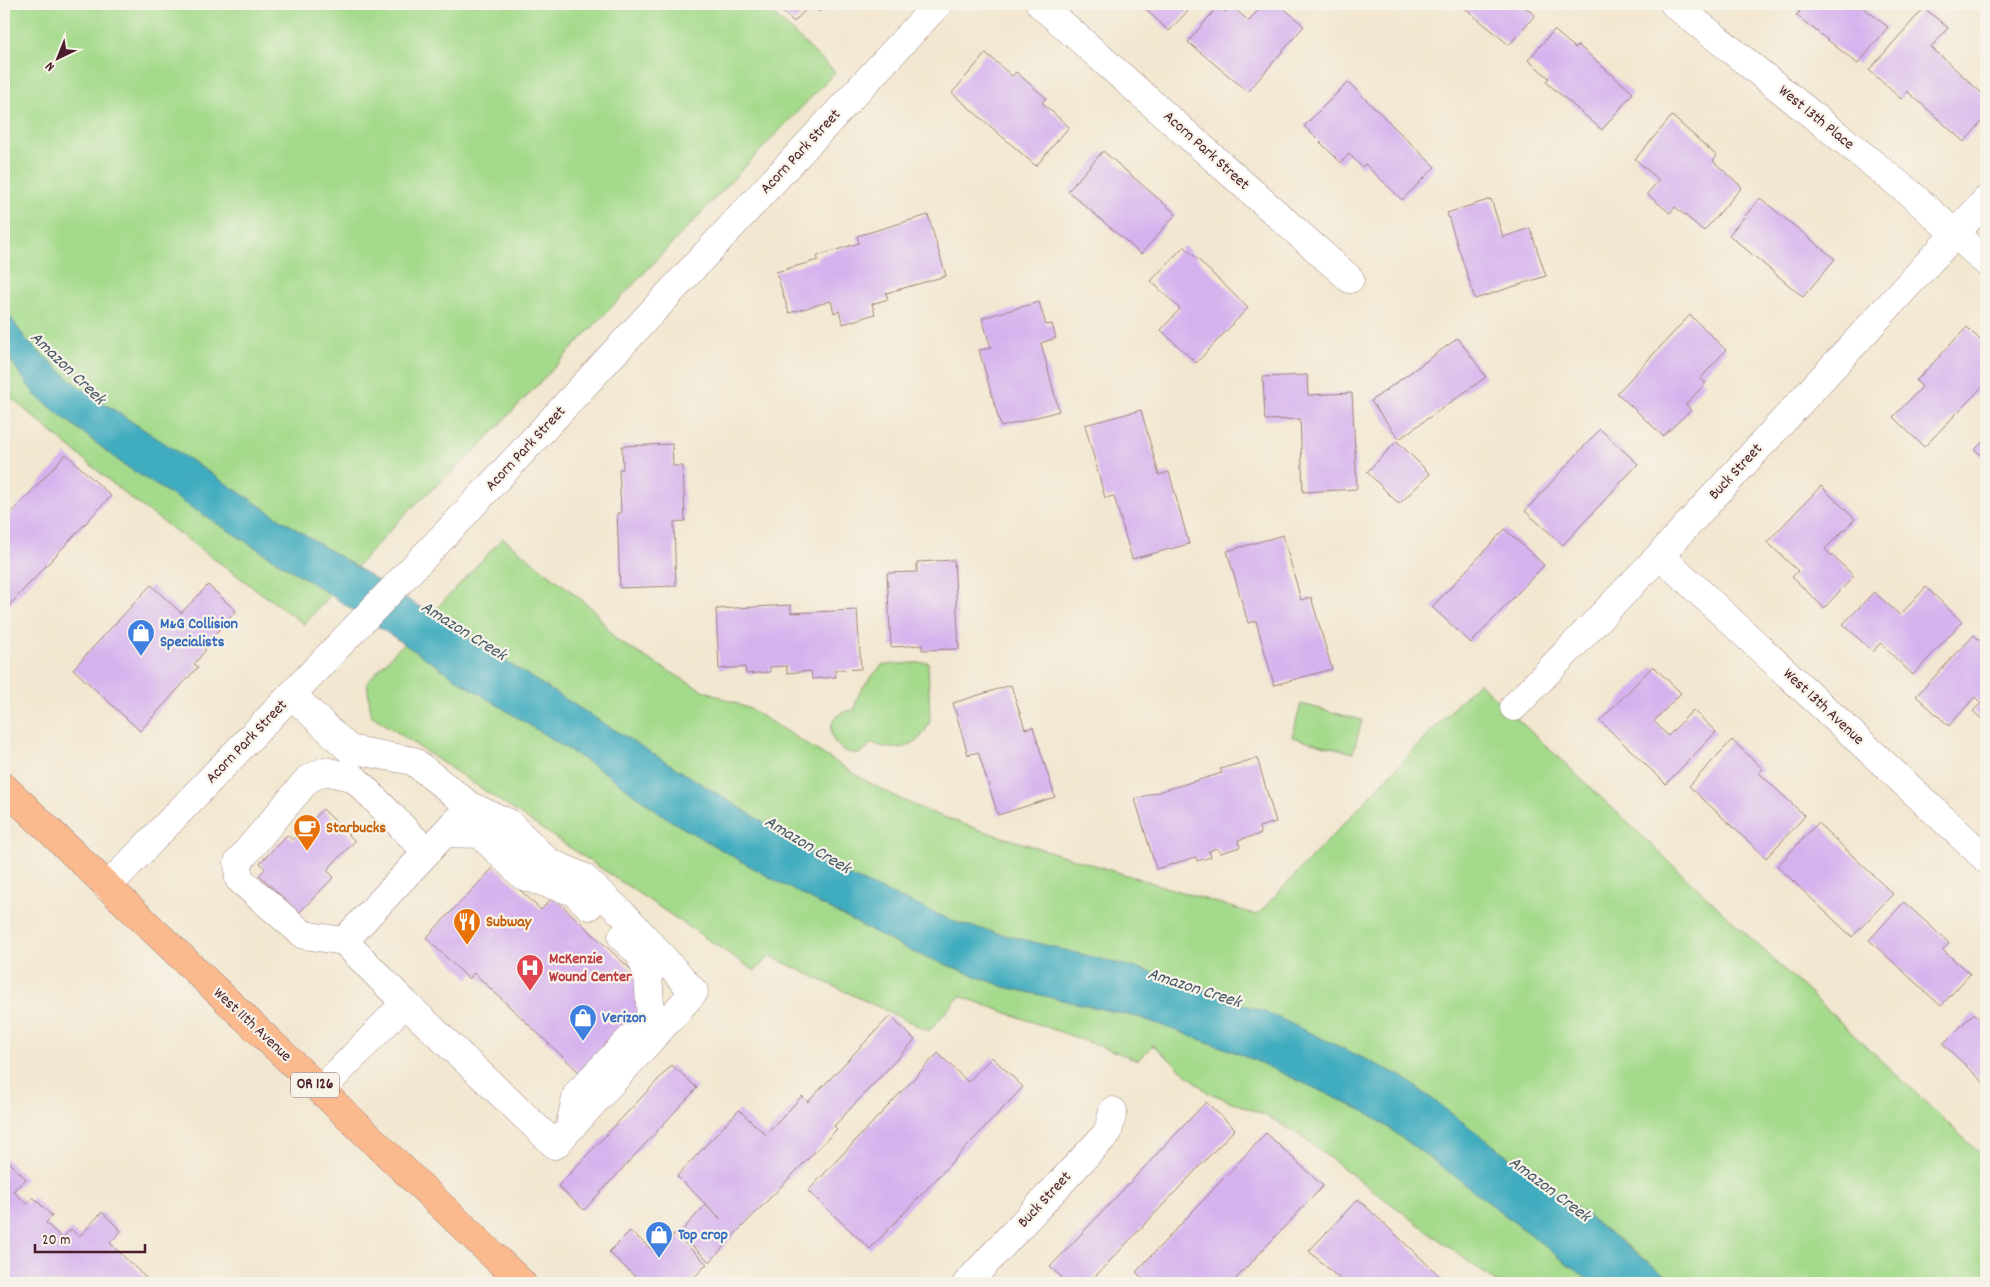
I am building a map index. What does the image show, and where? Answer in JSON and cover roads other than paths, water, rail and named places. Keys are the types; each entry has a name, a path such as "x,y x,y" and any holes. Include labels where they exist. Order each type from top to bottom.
{"main road":[{"name":"West 11th Avenue","path":"4,787 522,1283"}],"street":[{"name":"Acorn Park Street","path":"107,887 543,432 938,4"},
{"name":"Acorn Park Street","path":"1040,4 1350,279"},
{"name":"West 13th Place","path":"1674,4 1912,195 1956,234"},
{"name":"Buck Street","path":"1514,706 1660,555 1986,200"},
{"path":"1956,234 1986,262"},
{"name":"West 13th Avenue","path":"1660,555 1986,860"},
{"path":"292,695 349,749 413,761 470,806 509,823 547,861 583,877 626,917 694,992 562,1138"},
{"path":"427,852 354,778 325,771 308,779 238,862 240,879 304,935 344,942 405,1003 562,1138"},
{"path":"344,942 470,806"},
{"path":"445,833 480,834 523,876 574,892 638,953 648,975 651,1017 577,1094 562,1138"},
{"path":"321,1090 405,1003"},
{"name":"Buck Street","path":"967,1283 1108,1132 1113,1111"}],"water":[{"name":"Amazon Creek","path":"4,308 27,341 79,387 274,515 850,876 958,923 1172,977 1277,1017 1403,1077 1676,1283 1592,1283 1460,1180 1368,1113 1243,1055 1141,1018 1005,987 910,951 776,881 671,821 608,775 461,682 326,592 124,465 35,395 4,351"}],"place":[{"name":"M&G Collision Specialists","path":"141,657"},
{"name":"Starbucks","path":"307,852"},
{"name":"Subway","path":"467,946"},
{"name":"McKenzie Wound Center","path":"530,992"},
{"name":"Verizon","path":"583,1042"},
{"name":"Top crop","path":"659,1259"}]}
